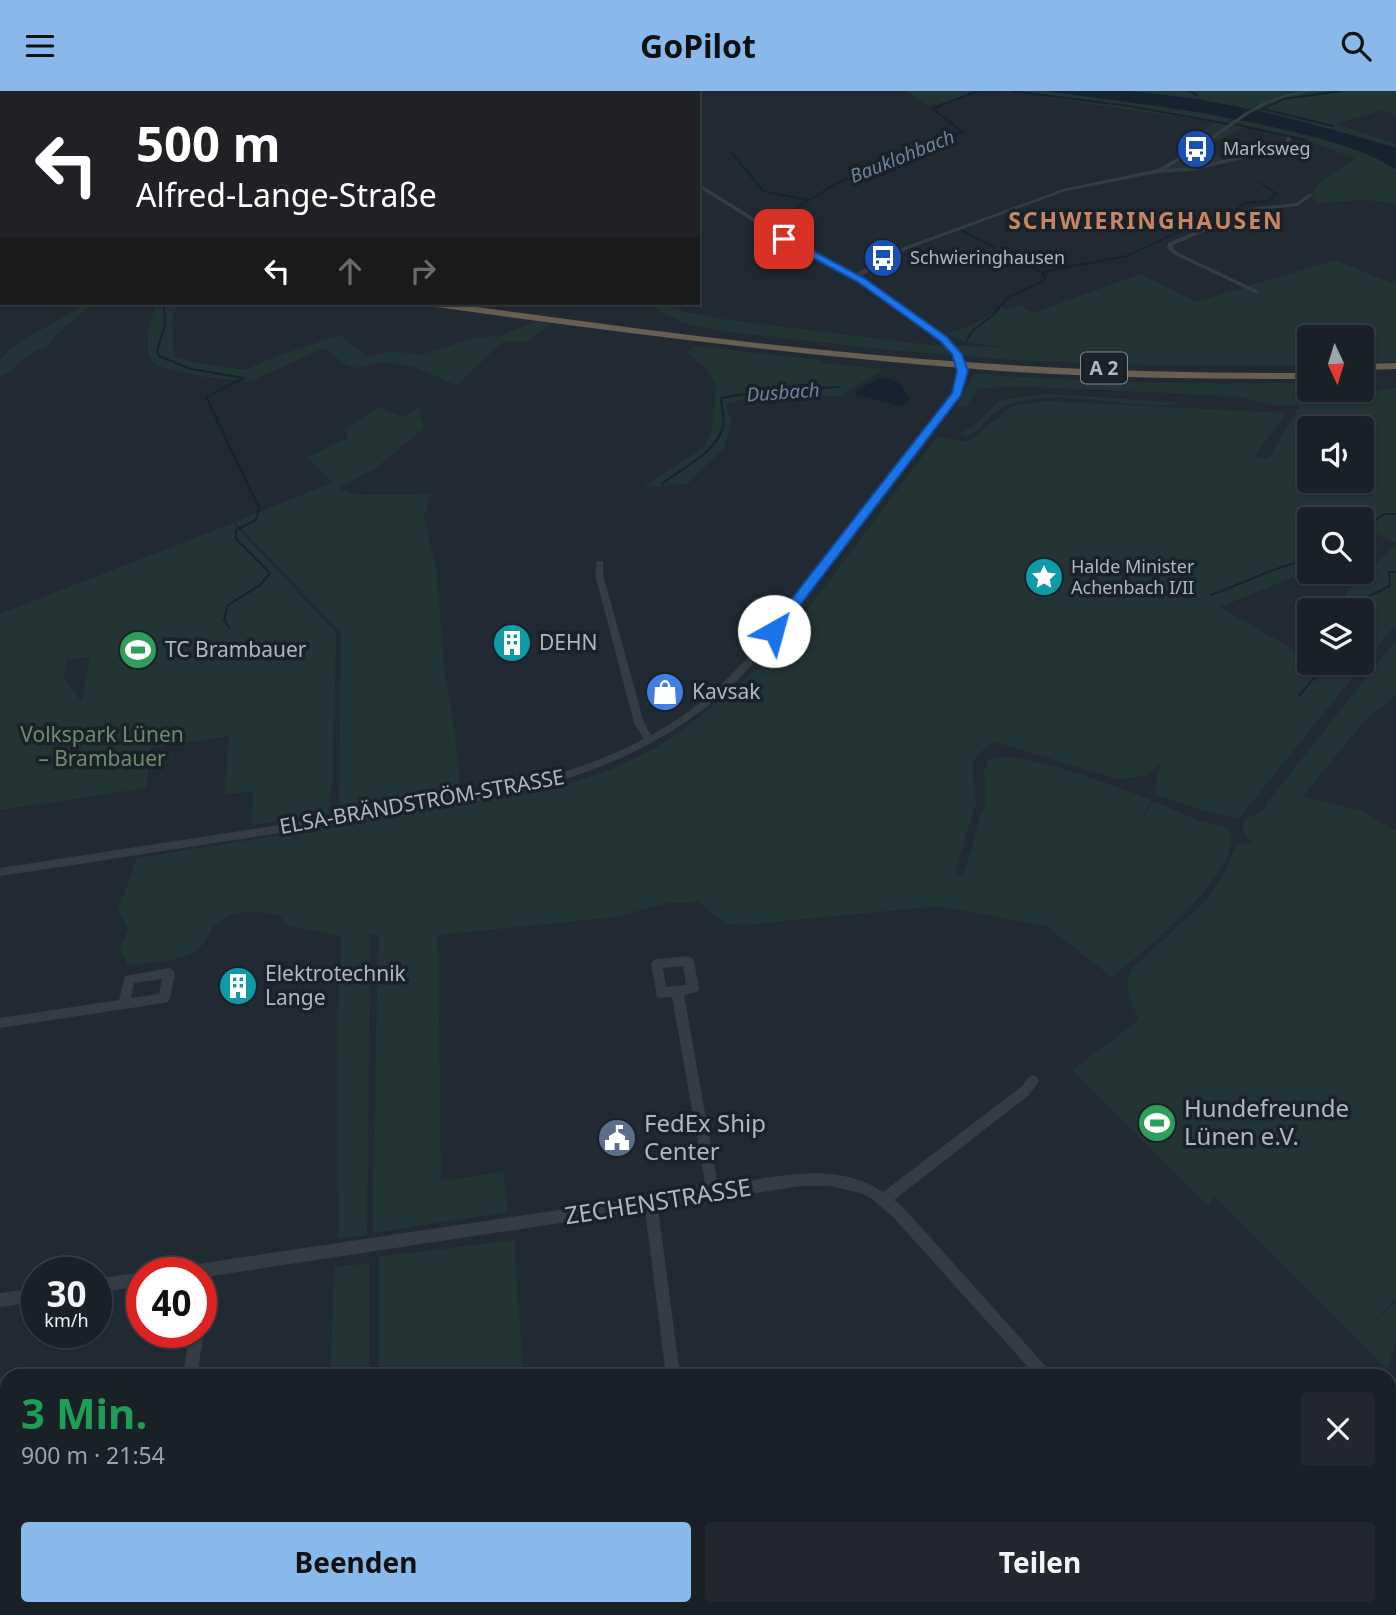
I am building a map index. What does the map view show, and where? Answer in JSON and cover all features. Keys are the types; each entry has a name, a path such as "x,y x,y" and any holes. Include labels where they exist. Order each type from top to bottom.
{"highway":[{"name":"A 2","path":"443,305 724,343 894,362 1119,375 1297,376"},
{"name":"A 2","path":"489,305 731,338 863,352 1056,366 1199,370 1297,369"},
{"path":"682,326 731,338"},
{"path":"1374,367 1396,366"},
{"path":"1374,374 1396,373"}],"street":[{"path":"1157,171 1274,97 1309,91"},
{"path":"700,186 786,240 855,277 914,245 1065,190 1157,171 1191,169 1284,148 1289,144 1288,138"},
{"path":"1257,292 1177,254 1170,249 1170,244 1252,209 1297,204 1310,195"},
{"name":"ELSA-BRÄNDSTRÖM-STRASSE","path":"0,872 415,808 516,789 585,770 650,741 710,700 750,660 957,393 962,377 962,365 954,350 944,339 855,277"},
{"path":"600,563 599,574 639,723 650,741"},
{"path":"677,991 713,1193"},
{"path":"0,1023 124,1004"},
{"path":"884,1199 1025,1091 1033,1081"},
{"name":"ZECHENSTRASSE","path":"217,1268 713,1193 830,1178 854,1182 884,1199 1039,1369"},
{"path":"650,1204 672,1369"},
{"path":"0,1300 21,1297"},
{"path":"191,1369 194,1348"}],"green space":[{"path":"906,91 972,91 949,102 927,106"},
{"path":"1005,91 1045,91 1209,113 1233,118 1230,122 1236,124 1242,120 1321,138 1360,151 1396,169 1396,203 1363,200 1318,203 1310,195 1324,179 1355,158 1302,139 1246,126 1209,145 1195,141 1213,122"},
{"path":"1125,91 1396,91 1396,115 1382,110 1336,124 1396,144 1396,148 1260,113 1264,110 1252,107 1245,110"},
{"path":"1205,146 1225,161 1174,171 1168,169"},
{"path":"1336,260 1391,283 1396,280 1396,361 1374,362 1374,325 1297,325 1297,365 1146,365 1014,360 890,350 720,331 683,323 649,305 667,305 689,313 728,320 930,345 1006,347 971,343 945,334 983,319 1001,303 1003,310 1019,305 1033,313 1140,274 1196,302"},
{"path":"82,305 93,305 63,329 46,347 48,348 28,355 13,369 0,376 0,360 9,351"},
{"path":"155,305 176,305 172,323 175,357 246,370 269,359 340,335 367,357 393,351 420,355 477,337 500,336 533,322 550,324 526,342 502,342 456,386 428,373 397,364 378,363 351,367 324,348 251,381 204,377 157,366 148,355 148,332"},
{"path":"695,346 884,369 841,396 751,398 726,404 731,424 725,447 687,484 643,487 703,448 712,429 716,384 708,370 687,353"},
{"path":"974,374 1141,383 1297,382 1297,403 1374,403 1374,391 1396,388 1396,543 1377,534 1374,536 1374,507 1297,507 1297,576 1220,607 1297,652 1297,675 1355,675 1239,818 1208,812 1157,795 1160,763 1145,776 1117,779 995,742 976,755 973,764 976,804 954,875 962,875 986,805 984,771 988,760 1001,757 1068,771 1152,800 1139,824 1154,801 1197,820 1227,827 1232,842 1225,861 1211,883 1167,930 1112,977 1046,926 939,906 743,925 726,924 698,902 668,903 615,917 438,935 441,1181 504,1172 507,1212 373,1233 378,935 370,935 367,1235 338,1239 337,1021 342,936 286,925 279,915 243,912 219,921 202,945 189,954 172,960 128,965 120,949 128,929 118,910 137,858 416,813 568,784 612,769 653,749 683,730 771,658 937,437 968,442 1012,406 1045,401 1286,413 1254,457 1268,459 1300,406 1275,405 1235,396 1012,386 978,389 967,406 956,407"},
{"path":"1049,394 1184,403 1163,405 1075,398 1032,399 1004,406 969,436 959,434 975,425 1000,400"},
{"path":"378,407 403,417 417,408 423,409 419,415 424,428 376,468 338,488 357,495 430,494 424,517 437,572 443,660 455,734 461,796 339,814 341,632 235,522 333,482 307,458 348,437 345,430"},
{"name":"Volkspark Lünen – Brambauer","path":"233,523 336,633 333,782 329,813 252,825 253,792 224,794 229,736 150,748 146,788 0,810 0,614","holes":["90,657 82,700 64,677 67,660"]},
{"path":"1396,544 1396,624 1374,651 1374,598 1344,598 1355,584 1374,584 1374,566"},
{"path":"1396,640 1396,695 1366,719 1303,796 1364,812 1396,831 1396,1298 1368,1327 1396,1301 1396,1339 1387,1369 1213,1195 1209,1207 1072,1070 1139,1020 1128,989 1131,970 1205,901 1224,873 1238,843 1253,844 1243,831 1244,819 1265,810 1266,804 1368,675 1374,675 1374,668"},
{"path":"514,1240 523,1369 379,1369 378,1257"},
{"path":"369,1263 369,1369 330,1369 335,1267"}],"water":[{"path":"1045,91 1125,91 1159,94 1262,112 1396,148 1396,169 1344,146 1260,124"},
{"path":"878,378 890,379 901,385 909,399 902,407 856,394 855,392"}],"waterway":[{"name":"Bauklohbach","path":"934,108 977,91"},
{"name":"Bauklohbach","path":"1011,91 1129,106 1228,124"},
{"path":"1189,91 1197,95"},
{"path":"1333,126 1263,109 1283,99 1342,91"},
{"name":"Bauklohbach","path":"768,226 837,183 895,162 948,136 963,132 933,109"},
{"name":"Bauklohbach","path":"1234,124 1306,140"},
{"path":"732,153 763,191 807,200"},
{"path":"1246,203 1269,201 1276,194 1261,183"},
{"path":"1044,276 1042,273 1052,270 1127,256 1200,222 1235,211 1243,204"},
{"path":"962,231 995,248"},
{"path":"1000,250 1039,271"},
{"path":"967,340 972,331 992,316 1008,297 1044,281 1045,277"},
{"path":"164,305 165,324 157,351 159,356 191,369 244,378 206,397 259,508 256,520 236,530 236,539 270,573 260,585 228,605 224,620 229,628"},
{"name":"Dusbach","path":"662,484 714,444 723,426 721,398 763,391 839,387"},
{"path":"1374,521 1385,514 1396,514"},
{"path":"1211,595 1297,562"},
{"path":"1365,598 1390,586 1389,572 1396,572"},
{"path":"1299,696 1316,675"}],"place":[{"name":"Marksweg","path":"1196,149"},
{"name":"Schwieringhausen","path":"883,258"},
{"name":"Halde Minister Achenbach I/II","path":"1044,577"},
{"name":"DEHN","path":"512,643"},
{"name":"TC Brambauer","path":"138,650"},
{"name":"Kavsak","path":"665,692"},
{"name":"Elektrotechnik Lange","path":"238,986"},
{"name":"Hundefreunde Lünen e.V.","path":"1157,1123"},
{"name":"FedEx Ship Center","path":"617,1138"}],"district":[{"name":"SCHWIERINGHAUSEN","path":"1146,221"}],"route":[{"path":"774,631 957,393 962,381 962,365 957,354 944,339 861,280 784,239"}]}
